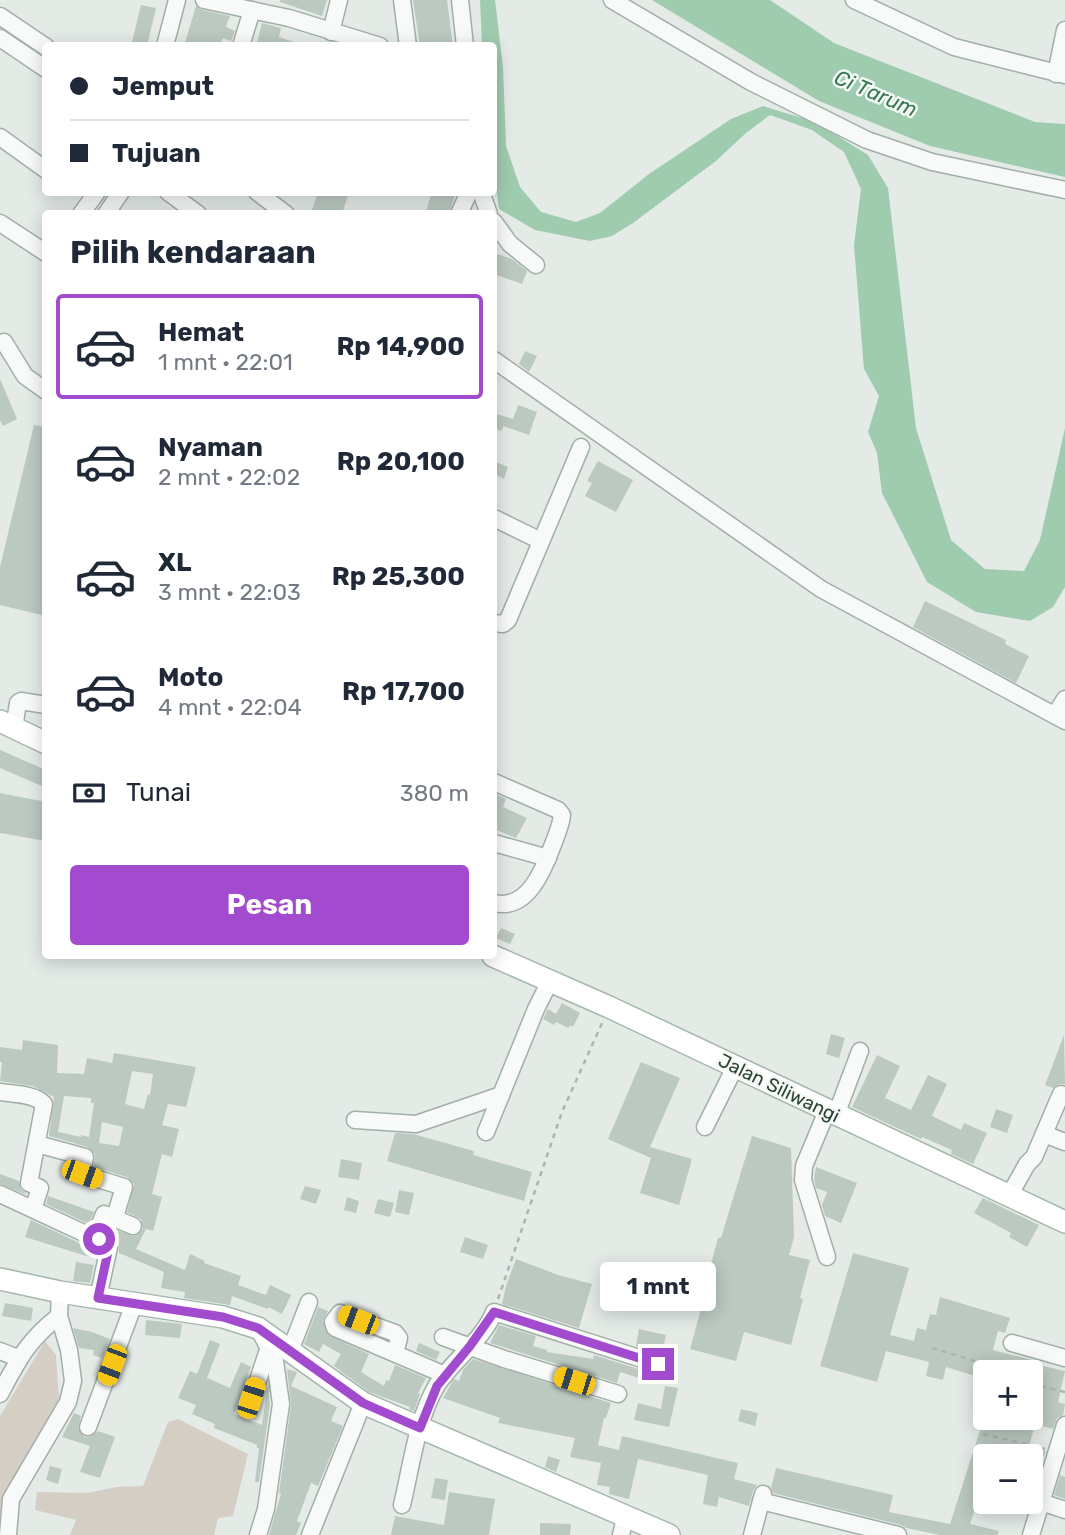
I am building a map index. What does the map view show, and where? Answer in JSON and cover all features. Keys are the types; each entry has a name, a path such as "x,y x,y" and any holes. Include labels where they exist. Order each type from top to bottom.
{"main road":[{"path":"7,724 42,741"},
{"name":"Jalan Siliwangi","path":"497,958 609,1007 1065,1222"},
{"path":"0,1279 60,1292 223,1317 290,1351 363,1403 623,1526 669,1535"}],"street":[{"path":"166,42 177,0"},
{"path":"204,0 252,10 366,42"},
{"path":"331,32 339,0"},
{"path":"402,0 407,42"},
{"path":"460,0 465,42"},
{"path":"612,0 751,82 867,140 932,162 1065,190"},
{"path":"854,0 954,47 1061,74 1065,30"},
{"path":"242,42 252,10"},
{"path":"0,16 42,44"},
{"path":"0,38 42,66"},
{"path":"0,137 42,167"},
{"path":"173,196 193,210"},
{"path":"262,196 281,210"},
{"path":"0,223 42,250"},
{"path":"497,228 510,244 536,265"},
{"path":"4,342 25,376 42,388"},
{"path":"497,362 821,589 1060,718 1065,699"},
{"path":"497,623 503,624 508,620 581,447"},
{"path":"497,519 541,541"},
{"path":"7,724 21,701 42,704"},
{"path":"497,783 558,810 562,815 537,882 522,896 497,904"},
{"path":"497,844 548,858"},
{"path":"486,1132 550,981"},
{"path":"827,1257 803,1180 804,1166 860,1051"},
{"path":"705,1128 735,1066"},
{"path":"0,1092 34,1098 44,1104 29,1183 40,1188 33,1209"},
{"path":"1009,1196 1027,1164 1034,1157 1061,1094"},
{"path":"355,1120 416,1124 501,1095"},
{"path":"1044,1134 1065,1142"},
{"path":"37,1144 85,1157 82,1174 124,1187 115,1217"},
{"path":"0,1194 95,1237 109,1247 98,1298"},
{"path":"95,1237 104,1214 133,1226"},
{"path":"8,1535 11,1499 68,1402 73,1381 71,1357 59,1316 60,1292"},
{"path":"290,1351 309,1302"},
{"path":"88,1427 134,1304"},
{"path":"402,1506 420,1428 437,1386 494,1312 658,1364"},
{"path":"0,1394 18,1358 41,1330 59,1316"},
{"path":"443,1337 618,1394"},
{"path":"251,1398 264,1338"},
{"path":"258,1535 266,1509 281,1404 275,1362 264,1338"},
{"path":"1012,1343 1065,1358"},
{"path":"0,1352 18,1358"},
{"path":"395,1353 445,1375"},
{"path":"310,1535 363,1403"},
{"path":"1043,1496 1065,1425"},
{"path":"752,1535 762,1497 898,1535"},
{"path":"1043,1503 1065,1510"},
{"path":"1031,1535 1037,1514"}],"path":[{"path":"494,1312 523,1220 562,1112 609,1007"},
{"path":"932,1348 973,1360"},
{"path":"1043,1387 1065,1392"},
{"path":"983,1434 1057,1452"}],"shaded area":[{"path":"45,1341 56,1355 59,1399 0,1515 0,1416"},
{"path":"178,1419 248,1454 233,1516 218,1518 214,1535 70,1535 76,1520 35,1510 37,1492 87,1493 117,1487 143,1486 168,1422"}],"water":[{"path":"480,0 495,0 503,67 506,146 520,187 541,212 576,222 600,213 649,174 731,119 763,106 815,122 868,155 888,188 916,428 951,540 985,569 1024,571 1040,540 1065,428 1065,587 1053,607 1030,621 976,612 927,582 882,493 877,453 868,432 879,396 864,369 854,245 861,189 844,152 812,130 770,115 716,161 612,236 590,241 535,230 499,209 497,42 482,42"},
{"name":"Ci Tarum","path":"652,0 770,0 834,43 1035,122 1065,124 1065,177 930,146 819,101"}],"building":[{"path":"280,0 327,0 322,16"},
{"path":"413,0 447,0 452,42 419,42"},
{"path":"141,5 156,8 148,42 132,42"},
{"path":"196,6 202,10 230,16 226,27 235,31 231,41 223,38 222,42 185,42"},
{"path":"262,23 281,28 279,37 294,42 257,42"},
{"path":"317,196 348,196 343,210 312,210"},
{"path":"431,196 455,196 450,210 426,210"},
{"path":"497,254 512,259 527,271 522,284 497,275"},
{"path":"525,351 537,356 529,372 519,364"},
{"path":"0,379 17,419 3,426 0,420"},
{"path":"518,405 537,412 529,435 503,426 502,431 497,429 497,414 513,419"},
{"path":"34,425 42,426 42,615 0,605 0,567"},
{"path":"598,461 633,480 616,512 585,496 592,483 587,481"},
{"path":"497,462 508,467 504,479 497,476"},
{"path":"925,601 1006,640 1005,644 1029,656 1016,683 913,627"},
{"path":"0,750 42,768 42,786 0,768"},
{"path":"0,793 42,801 42,840 0,833"},
{"path":"497,794 506,799 503,807 527,818 516,838 497,830"},
{"path":"501,928 515,934 510,944 497,936"},
{"path":"562,1003 580,1013 573,1027 570,1025 568,1028 556,1022 554,1025 543,1019 548,1009 556,1014"},
{"path":"831,1034 845,1038 839,1058 826,1054"},
{"path":"1064,1035 1065,1084 1053,1088 1045,1085"},
{"path":"23,1040 58,1045 57,1073 84,1074 87,1058 112,1063 114,1053 196,1067 186,1107 168,1104 162,1125 179,1129 172,1157 162,1154 152,1194 162,1197 153,1231 146,1229 136,1249 185,1270 190,1254 205,1261 204,1263 241,1276 238,1285 266,1295 270,1285 291,1295 282,1314 232,1296 230,1305 184,1298 185,1292 161,1288 164,1272 119,1253 119,1243 108,1233 110,1228 134,1236 143,1229 141,1219 127,1212 134,1184 127,1177 94,1167 95,1154 88,1147 49,1136 54,1097 33,1086 0,1081 0,1047 22,1050","holes":["132,1071 153,1074 150,1095 148,1094 144,1109 125,1104","64,1096 91,1098 91,1103 94,1103 89,1137 58,1132","102,1122 123,1127 119,1146 99,1143"]},
{"path":"877,1055 900,1066 885,1098 911,1110 928,1075 947,1084 932,1116 961,1130 964,1123 987,1133 973,1164 951,1154 952,1150 922,1137 921,1139 852,1107"},
{"path":"641,1062 680,1078 650,1147 692,1159 679,1205 640,1193 651,1158 608,1139"},
{"path":"996,1109 1013,1115 1007,1133 990,1127"},
{"path":"395,1133 413,1134 474,1151 473,1155 532,1172 524,1201 387,1161"},
{"path":"752,1136 791,1148 794,1237 789,1255 810,1260 791,1345 744,1332 736,1361 690,1349 718,1238 721,1238"},
{"path":"341,1159 362,1163 359,1180 338,1177"},
{"path":"816,1167 857,1183 841,1223 825,1216 822,1205 827,1192 816,1188"},
{"path":"0,1174 19,1181 21,1189 27,1195 0,1184"},
{"path":"305,1186 321,1190 316,1204 300,1199"},
{"path":"399,1190 414,1193 409,1215 395,1212"},
{"path":"48,1196 94,1212 89,1224 46,1204"},
{"path":"347,1197 359,1201 356,1213 344,1210"},
{"path":"983,1198 1039,1225 1027,1247 1009,1237 1011,1233 974,1213"},
{"path":"378,1199 394,1203 390,1217 374,1213"},
{"path":"31,1220 94,1250 93,1258 25,1237"},
{"path":"465,1237 488,1245 483,1259 460,1252"},
{"path":"853,1253 909,1268 890,1335 914,1341 917,1328 926,1330 930,1314 936,1315 940,1297 1010,1318 1005,1333 998,1331 993,1350 1032,1360 973,1360 973,1375 946,1367 943,1380 926,1376 929,1362 886,1351 877,1382 820,1366"},
{"path":"516,1259 592,1284 579,1328 502,1304"},
{"path":"76,1262 94,1265 90,1283 73,1281"},
{"path":"5,1303 33,1308 31,1321 2,1316"},
{"path":"318,1307 328,1311 323,1321 328,1335 369,1354 361,1372 384,1386 386,1380 389,1381 395,1365 426,1378 418,1393 420,1394 414,1411 409,1409 410,1407 369,1392 334,1366 341,1354 323,1344 319,1352 304,1344"},
{"path":"146,1320 182,1324 180,1338 145,1335"},
{"path":"499,1325 536,1336 533,1346 547,1352 593,1359 594,1355 654,1374 652,1382 620,1372 617,1383 490,1343"},
{"path":"73,1328 110,1339 102,1358 93,1355 94,1350 79,1348"},
{"path":"639,1329 666,1335 662,1354 636,1346"},
{"path":"210,1340 220,1344 207,1378 230,1388 241,1362 251,1367 234,1414 262,1425 268,1384 270,1404 259,1482 255,1482 259,1448 257,1445 214,1428 215,1424 192,1414 196,1405 178,1398 190,1371 197,1374"},
{"path":"419,1343 440,1352 436,1360 416,1351"},
{"path":"473,1359 611,1403 604,1418 598,1445 619,1450 622,1436 738,1463 734,1479 757,1485 749,1506 719,1497 717,1507 703,1504 708,1475 638,1459 629,1499 609,1494 610,1487 597,1485 601,1463 570,1457 575,1438 498,1423 500,1418 443,1398 454,1379 459,1381 463,1370"},
{"path":"1043,1366 1065,1371 1058,1402 1065,1404 1063,1415 1057,1418 1053,1429 1043,1426"},
{"path":"287,1369 297,1372 291,1386 337,1407 331,1421 343,1426 318,1486 311,1483 297,1521 301,1523 296,1535 269,1535 281,1494 291,1405"},
{"path":"665,1386 678,1388 669,1427 634,1420 638,1403 661,1409"},
{"path":"741,1409 758,1413 755,1426 738,1421"},
{"path":"74,1413 81,1416 78,1428 84,1437 90,1437 98,1431 115,1437 100,1478 80,1472 90,1446 62,1437"},
{"path":"980,1430 1033,1430 1030,1444 976,1444"},
{"path":"973,1452 973,1514 970,1524 999,1531 998,1535 940,1535 773,1493 771,1488 776,1468 893,1495 889,1512 950,1524"},
{"path":"548,1456 560,1460 556,1472 545,1467"},
{"path":"50,1466 62,1469 58,1484 46,1480"},
{"path":"1060,1475 1065,1477 1065,1499 1054,1495"},
{"path":"435,1478 448,1480 445,1500 431,1498"},
{"path":"449,1492 495,1499 489,1535 391,1535 395,1516 444,1525"},
{"path":"540,1523 571,1524 570,1535 540,1535"}],"route":[{"path":"99,1239 109,1247 98,1298 223,1317 258,1328 363,1403 420,1428 437,1386 494,1312 658,1364"}]}
